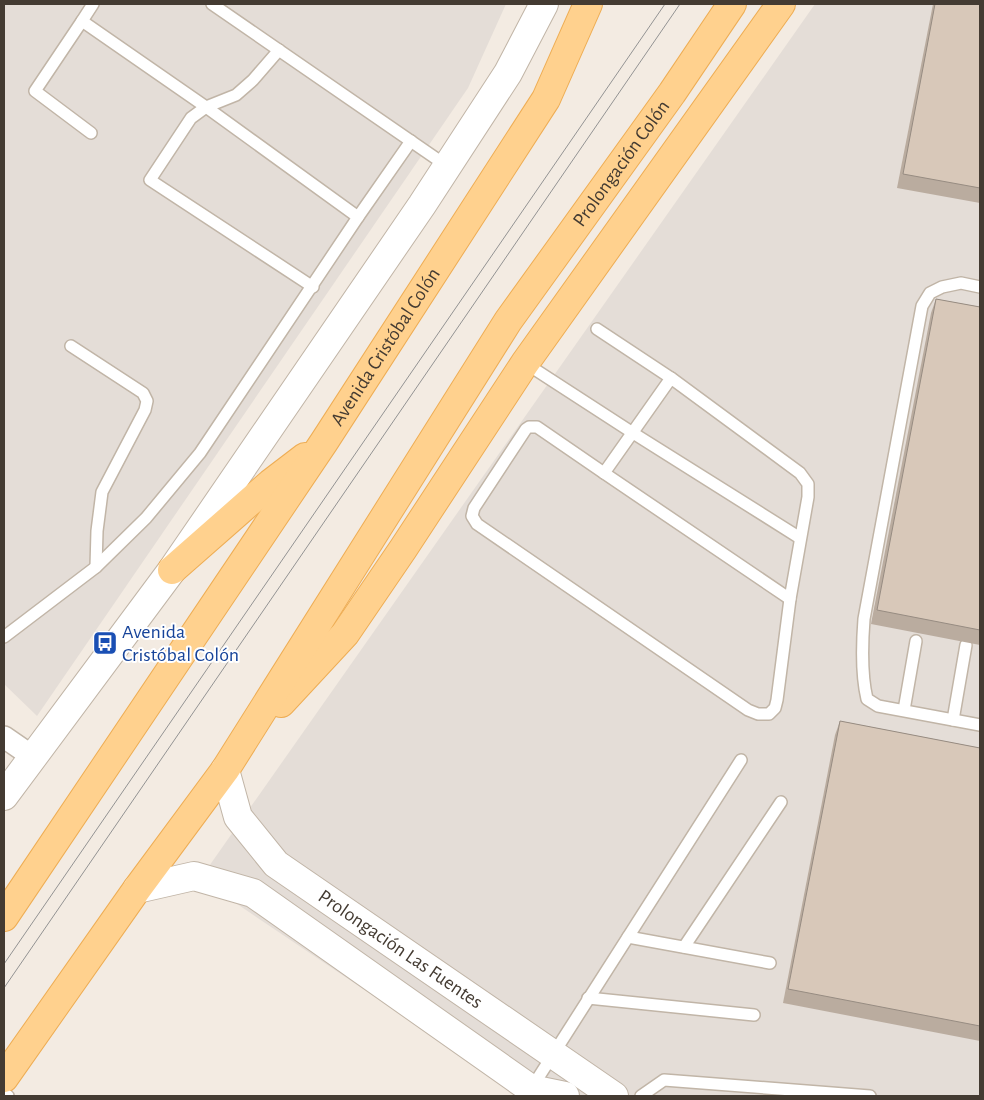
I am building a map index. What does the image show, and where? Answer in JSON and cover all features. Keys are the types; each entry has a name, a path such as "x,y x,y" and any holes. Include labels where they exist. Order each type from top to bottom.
{"main road":[{"name":"Avenida Cristóbal Colón","path":"4,917 324,442 546,99 588,4"},
{"name":"Prolongación Colón","path":"232,760 508,321 672,93 732,4"},
{"path":"4,1078 137,889 232,760 344,634 408,541 525,363 781,4"},
{"path":"172,570 271,483 324,442"}],"street":[{"path":"4,796 172,570 447,166 508,73 544,4"},
{"path":"4,737 34,757"},
{"name":"Prolongación Las Fuentes","path":"232,760 238,817 276,864 614,1096"},
{"name":"Prolongación Las Fuentes","path":"137,889 194,876 254,893 531,1089 565,1096"}],"lane":[{"path":"91,133 35,92 93,4"},
{"path":"212,4 447,166"},
{"path":"82,21 206,107 358,217"},
{"path":"279,50 253,80 236,95 206,107 191,118 150,180 313,287"},
{"path":"4,637 96,567 146,518 200,453 411,141"},
{"path":"980,287 961,283 942,287 930,293 922,306 862,637 867,699 878,706 980,725"},
{"path":"597,329 671,378 805,478 808,484 809,490 790,599 778,700 775,708 769,714 758,714 748,710 477,524 472,516 474,508 524,431 529,427 537,427 790,599"},
{"path":"71,346 143,393 147,401 146,410 102,492 97,531 96,567"},
{"path":"525,363 800,538"},
{"path":"604,472 671,378"},
{"path":"904,710 916,641"},
{"path":"953,720 966,645"},
{"path":"531,1089 552,1053 742,760"},
{"path":"684,947 781,802"},
{"path":"628,937 770,963"},
{"path":"588,998 754,1015"},
{"path":"641,1096 664,1080 870,1096"},
{"path":"4,1093 8,1096"}],"shaded area":[{"path":"4,4 506,4 468,88 37,716 4,684"},
{"path":"815,4 980,4 980,1096 522,1096 200,879"}],"building":[{"path":"935,4 980,4 980,188 903,174"},
{"path":"936,299 980,307 980,630 877,610"},
{"path":"840,721 980,748 980,1026 788,989"}],"tram line":[{"path":"4,964 665,4"},
{"path":"4,988 680,4"}],"place":[{"name":"Avenida Cristóbal Colón","path":"105,643"}]}
